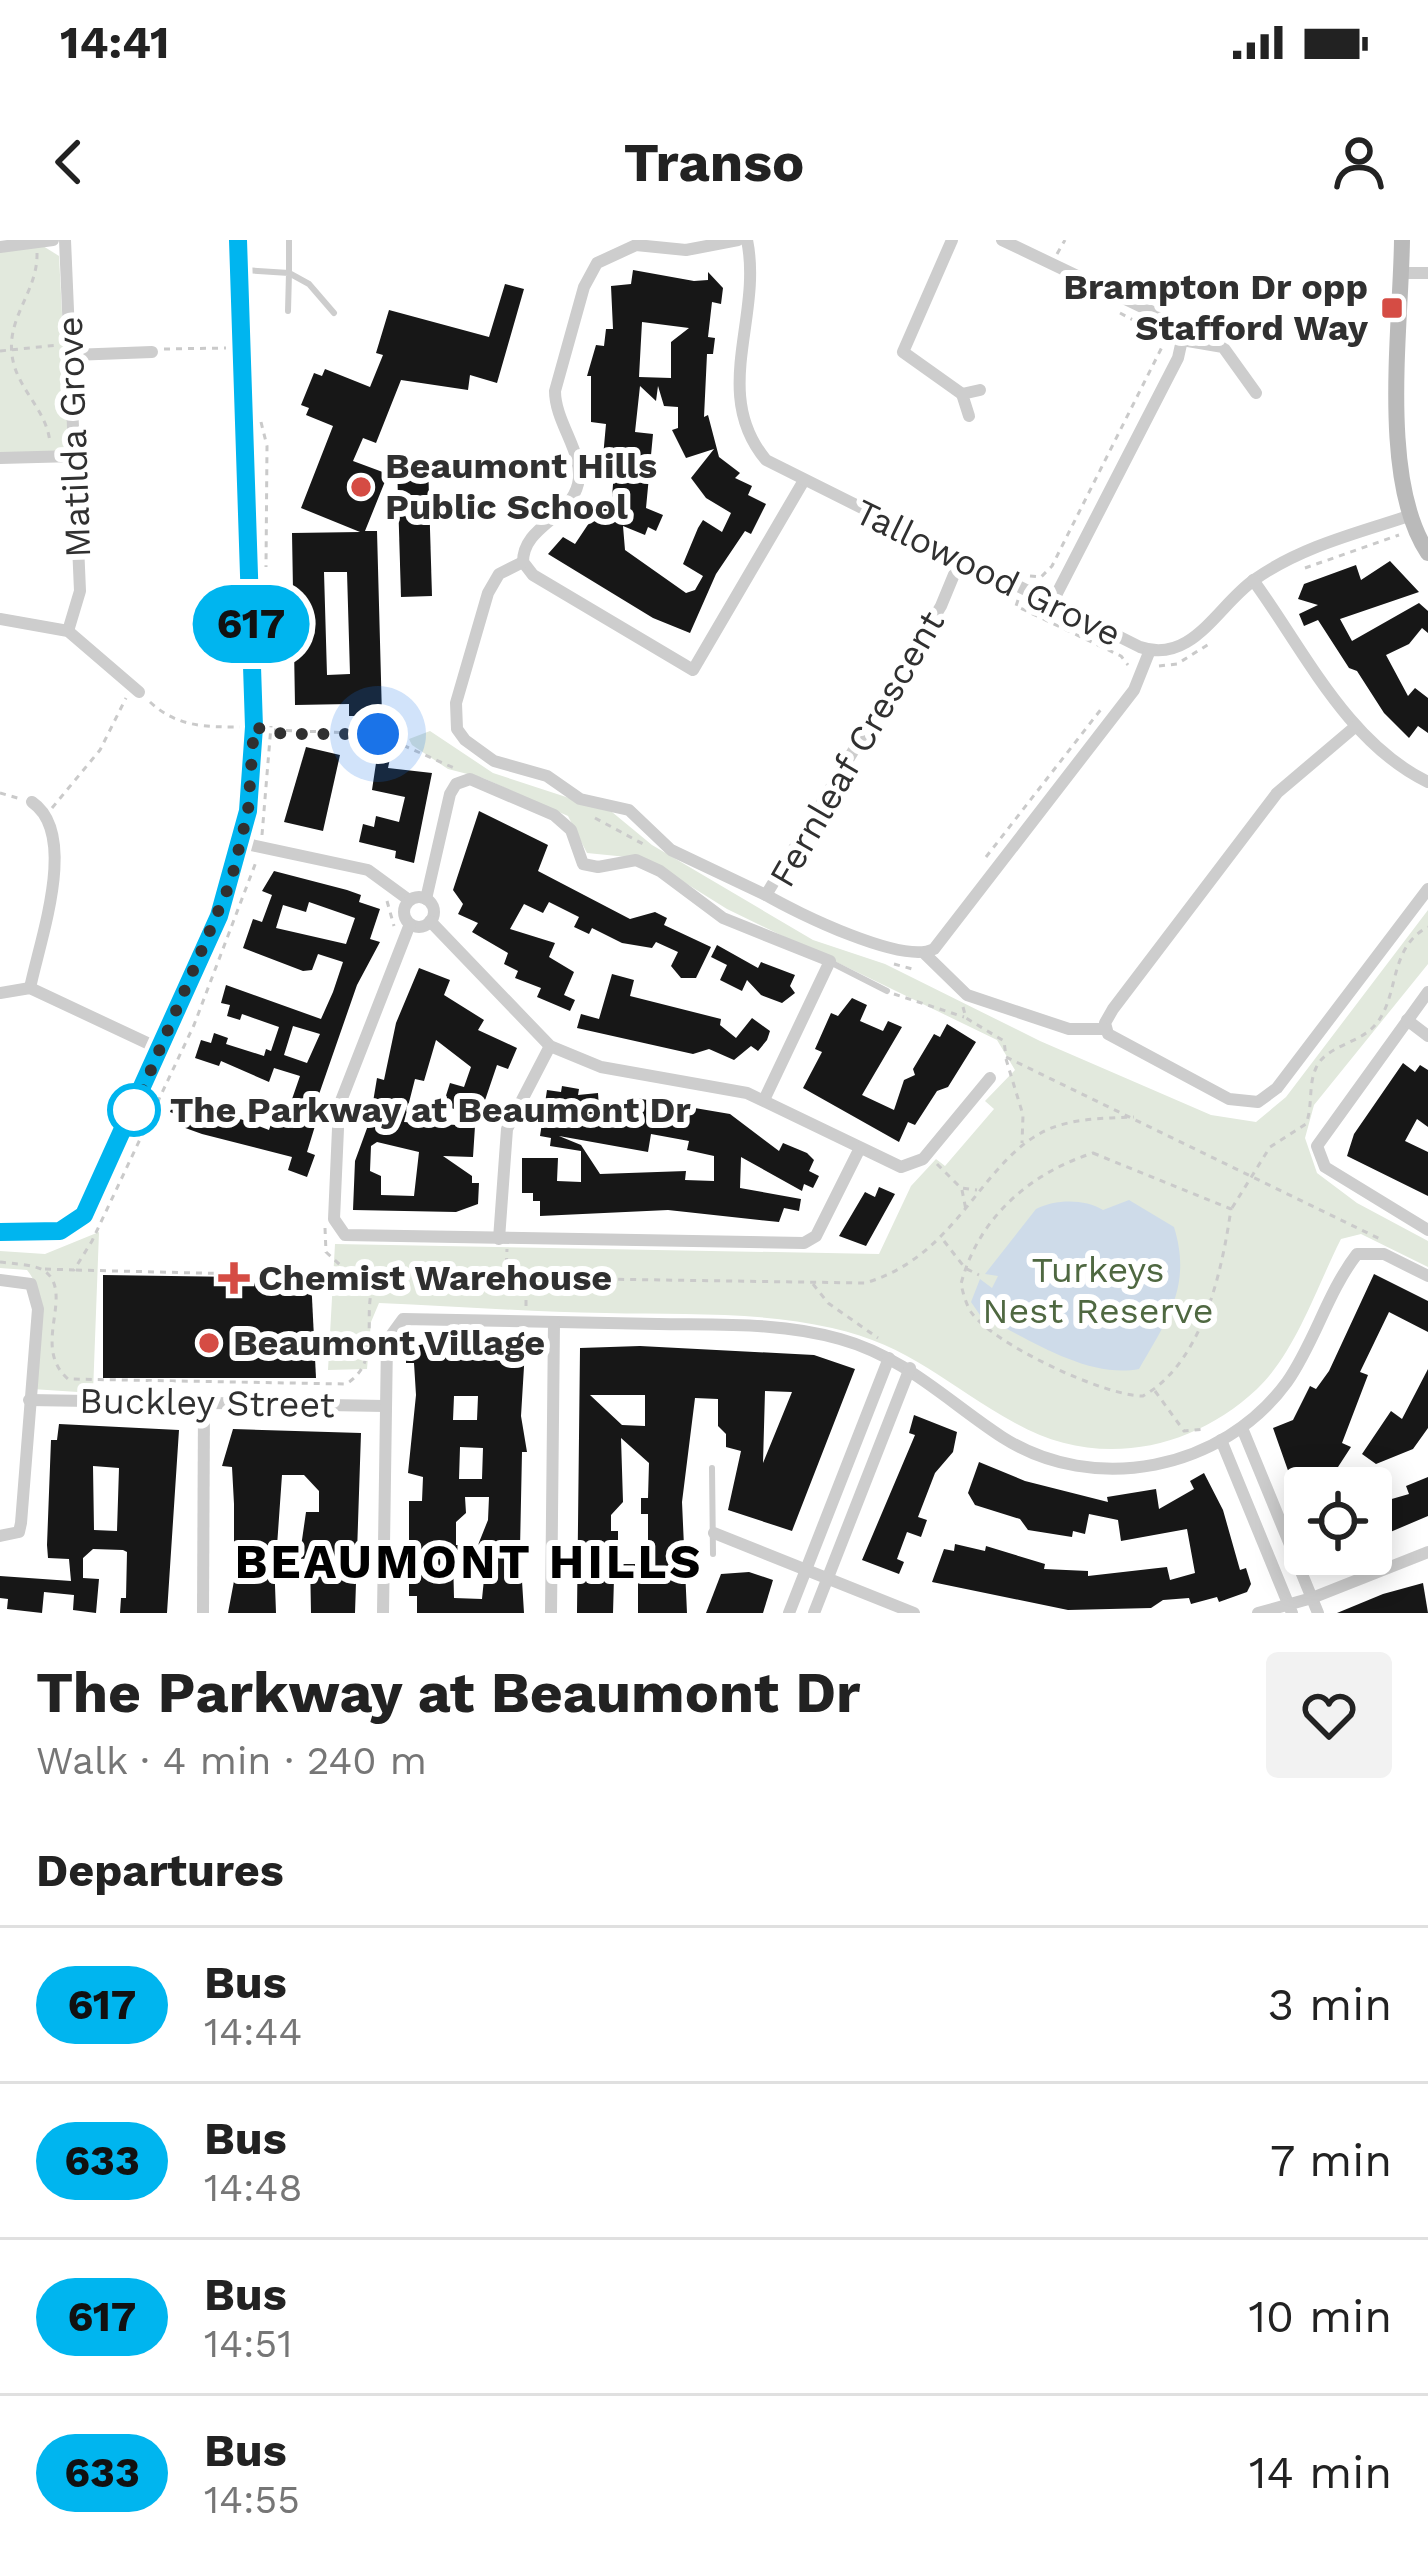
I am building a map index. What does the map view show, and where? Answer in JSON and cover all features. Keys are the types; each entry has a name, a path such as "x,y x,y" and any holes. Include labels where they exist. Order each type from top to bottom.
{"street":[{"path":"0,247 53,240"},
{"name":"Matilda Grove","path":"65,240 80,591 68,631"},
{"path":"0,1232 51,1232 78,1222 251,845 262,728 238,240"},
{"path":"738,240 686,250 622,249 590,274 555,391 555,407 579,479 572,500 526,544 523,562 533,574 693,670 802,482"},
{"name":"Tallowood Grove","path":"747,240 752,284 739,367 739,412 744,430 766,460 802,482 1150,650 1172,649 1195,637 1253,580 1330,542 1409,516"},
{"path":"952,240 903,352 962,394 968,416"},
{"path":"1002,240 1054,260 1163,317 1182,340 1223,347 1256,393"},
{"path":"1402,240 1400,416 1409,516 1428,553"},
{"path":"1401,273 1428,273"},
{"path":"1052,603 1178,358 1182,340"},
{"path":"72,350 152,352"},
{"path":"962,394 980,391"},
{"path":"0,458 75,456"},
{"name":"Fernleaf Crescent","path":"919,960 809,921 766,895 940,606 960,560"},
{"path":"523,562 499,574 488,593 456,703 454,717 465,740 494,761 547,776 580,799 629,810 686,859 766,895"},
{"path":"1253,580 1356,726 1402,768 1428,782"},
{"path":"0,619 68,631 137,690"},
{"path":"1106,1029 1069,1029 967,995 919,960 942,943 1124,705 1150,650"},
{"path":"1106,1029 1113,1009 1276,793 1356,726"},
{"path":"430,921 434,912 426,899 450,794 462,780 487,784 554,815 571,830 583,864 598,867 636,860 660,871 723,918 830,962 764,1100"},
{"path":"30,988 58,845 47,813 32,802"},
{"path":"251,845 368,870 409,900 426,899"},
{"path":"1106,1029 1117,1043 1229,1099 1258,1102 1276,1088 1428,889"},
{"path":"409,900 404,913 410,924 339,1106 336,1226 352,1236 804,1244 819,1230 860,1148"},
{"path":"410,924 430,921"},
{"path":"430,921 550,1046 602,1067 712,1084 764,1100 901,1167 912,1167 927,1154 990,1078"},
{"path":"0,993 30,988 160,1049"},
{"path":"1428,992 1325,1128 1317,1154 1361,1193 1428,1230"},
{"path":"1407,1020 1428,1036"},
{"path":"503,1239 506,1129 550,1046"},
{"path":"383,1613 386,1406 392,1328 403,1319 770,1326 842,1340 910,1368 1007,1440 1082,1468 1163,1464 1242,1428 1292,1373 1357,1254 1384,1254 1428,1276"},
{"path":"0,1280 20,1280 35,1294 19,1532 0,1536"},
{"path":"551,1613 554,1322"},
{"path":"789,1613 883,1355"},
{"path":"814,1613 910,1368"},
{"name":"Buckley Street","path":"29,1400 386,1406"},
{"path":"202,1613 205,1404"},
{"path":"1242,1428 1318,1613"},
{"path":"1222,1440 1291,1608"},
{"path":"714,1534 828,1575 914,1613"},
{"path":"1258,1613 1291,1608 1428,1552"}],"lane":[{"path":"288,311 289,240"},
{"path":"240,270 289,273 309,284 334,313"},
{"path":"830,962 887,991"},
{"path":"712,1468 713,1554"}],"path":[{"path":"1054,260 1064,240"},
{"path":"36,242 37,273 16,313 10,349 13,366 49,433 50,458"},
{"path":"1119,312 1161,335 1162,354 1052,566 1041,577 1029,576 1016,606 1121,656 1128,672"},
{"path":"0,351 72,350"},
{"path":"152,352 245,350"},
{"path":"260,404 268,446 269,560 263,575"},
{"path":"47,813 81,778 137,690 166,717 192,726 262,728 283,734 378,734 460,772 462,780"},
{"path":"987,856 1110,698"},
{"path":"74,1270 194,1025 242,909 267,707"},
{"path":"0,793 32,802"},
{"path":"385,897 394,928"},
{"path":"1231,1209 1094,1153 1055,1165 1015,1194 984,1232 965,1268 964,1297 971,1312 993,1333 1127,1396 1154,1390 1186,1350 1213,1293 1231,1209 1270,1147 1306,1124 1313,1073 1322,1057 1364,1036 1379,1021 1403,950 1428,927"},
{"path":"887,991 966,1018 1004,1041 1023,1115 1022,1144"},
{"path":"963,1006 966,1018"},
{"path":"1006,1057 1390,1243"},
{"path":"324,1211 326,1252 350,1274 865,1282 887,1276 943,1240 1022,1144 1064,1123 1136,1117"},
{"path":"927,1154 961,1188 967,1212"},
{"path":"961,1188 981,1190"},
{"path":"503,1239 506,1278"},
{"path":"943,1240 965,1268 979,1275"},
{"path":"0,1262 43,1269 322,1276 332,1289 350,1274"},
{"path":"43,1269 56,1294 53,1363 68,1379 81,1382 346,1384 361,1375 368,1356 371,1293 394,1276"},
{"path":"525,1322 526,1278"},
{"path":"812,1282 828,1304 875,1333 883,1355"},
{"path":"1154,1390 1184,1431 1206,1429"}],"green space":[{"path":"43,246 59,256 69,448 64,453 0,453 0,252"},
{"name":"Turkeys Nest Reserve","path":"430,731 493,773 612,812 652,845 813,940 885,964 1040,1041 1211,1115 1256,1122 1286,1097 1428,910 1428,964 1314,1105 1305,1138 1317,1173 1357,1203 1428,1241 1428,1267 1361,1234 1341,1239 1294,1338 1257,1389 1202,1427 1141,1447 1077,1446 1046,1437 884,1345 832,1328 776,1319 379,1303 371,1322 367,1369 328,1370 335,1244 879,1254 911,1186 936,1159 945,1166 994,1109 985,1101 1015,1070 997,1040 727,909 647,859 587,853 568,816 483,778 448,769 412,745 409,739"},
{"path":"99,1232 93,1393 32,1389 41,1328 39,1297 27,1270 0,1268 0,1251 45,1254"}],"water":[{"path":"1129,1200 1174,1227 1179,1248 1174,1301 1139,1369 1098,1368 1078,1362 980,1315 971,1302 980,1279 992,1288 998,1276 985,1274 1036,1209 1070,1202 1103,1210"}],"building":[{"path":"633,270 694,281 708,280 708,272 723,288 721,304 712,302 708,337 715,338 713,354 707,354 704,417 708,415 719,457 740,473 735,478 752,486 748,495 766,504 751,534 745,531 716,574 690,633 653,618 548,554 563,537 575,544 601,505 611,511 615,458 603,457 606,424 591,422 591,376 587,376 596,345 604,346 606,329 613,329 611,286 631,284","holes":["642,322 689,328 671,342 671,378 639,377","640,386 656,401 658,386 664,406 678,407 678,428 672,430 686,458 714,449 691,478 706,498 731,513 722,532 703,520 698,528 683,564 703,576 695,590 686,593 625,550 623,526 645,535 648,527 656,531 663,515 646,508 653,434 635,432"]},
{"path":"505,284 524,289 497,383 470,375 468,390 401,380 376,443 363,438 353,461 388,474 365,531 377,531 382,716 349,716 349,704 295,705 292,533 360,532 301,508 333,426 306,415 309,408 301,405 314,373 322,376 325,369 370,387 383,355 376,353 389,310 489,337","holes":["324,572 347,572 350,674 327,675"]},
{"path":"428,462 432,596 401,597 397,464"},
{"path":"1390,561 1419,592 1340,619 1352,641 1419,603 1428,611 1428,633 1422,628 1409,644 1386,655 1408,696 1415,688 1428,698 1428,733 1418,726 1409,738 1384,713 1357,671 1349,668 1318,620 1304,626 1299,614 1318,605 1298,599 1304,584 1356,565 1361,580"},
{"path":"379,743 393,744 388,768 432,773 414,863 395,858 396,851 359,842 363,824 374,827 376,816 399,822 405,797 372,790"},
{"path":"306,747 340,755 323,831 284,822"},
{"path":"479,811 548,845 538,871 630,919 655,912 667,918 664,925 711,947 696,978 681,978 671,966 678,952 656,942 652,948 622,943 592,928 589,934 574,927 579,917 549,902 543,913 524,904 510,929 555,943 549,957 574,972 564,995 575,1000 570,1011 537,997 541,988 515,978 518,971 504,964 508,953 472,932 478,923 458,914 463,904 453,890"},
{"path":"274,871 361,895 359,902 380,909 370,939 380,942 357,985 309,1123 315,1126 307,1152 315,1155 307,1177 288,1170 292,1157 177,1125 180,1116 170,1112 176,1094 269,1130 272,1121 283,1125 300,1076 274,1068 269,1082 221,1061 219,1066 195,1058 201,1040 211,1043 214,1033 228,1038 226,1044 264,1056 266,1049 271,1051 279,1027 242,1014 240,1020 227,1016 230,1005 221,1003 226,985 321,1019 333,992 343,962 318,954 312,970 303,971 243,948 253,919 262,922 272,895 262,891","holes":["309,902 355,918 346,944 276,928 283,905 306,912","293,1026 320,1034 307,1063 284,1055"]},
{"path":"717,945 758,968 761,962 795,975 790,986 795,993 782,1003 761,995 747,980 742,991 720,980 727,965 711,957"},
{"path":"419,968 450,980 444,995 484,1020 478,1030 517,1048 508,1069 497,1065 479,1118 443,1105 450,1083 464,1087 471,1067 436,1040 424,1081 415,1079 404,1122 475,1126 473,1157 443,1156 472,1176 472,1183 479,1183 478,1204 456,1212 353,1210 355,1161 370,1120 377,1078 384,1080 396,1023","holes":["377,1142 419,1152 414,1196 381,1195 381,1176 370,1171 371,1146"]},
{"path":"612,974 634,980 630,996 721,1019 720,1025 736,1038 752,1018 770,1031 767,1040 758,1051 751,1046 734,1060 709,1049 693,1054 577,1028 581,1014 599,1019"},
{"path":"852,998 867,1005 860,1021 883,1031 888,1021 902,1027 862,1095 894,1110 904,1080 915,1075 913,1069 934,1034 940,1037 947,1024 976,1042 948,1087 937,1091 915,1125 908,1122 899,1142 803,1088 822,1052 815,1049 831,1013 838,1016"},
{"path":"1403,1063 1415,1072 1420,1065 1428,1070 1428,1127 1417,1119 1405,1141 1428,1152 1428,1196 1347,1156 1354,1134"},
{"path":"562,1086 579,1089 578,1095 598,1093 599,1108 606,1111 628,1108 630,1097 730,1114 779,1151 783,1143 807,1153 814,1160 809,1171 819,1176 813,1188 804,1184 802,1191 741,1157 740,1188 801,1199 799,1211 784,1208 779,1222 668,1210 540,1216 540,1201 533,1201 533,1193 522,1193 522,1158 558,1158 557,1181 581,1182 581,1151 550,1146 551,1138 540,1136 547,1090 561,1092","holes":["651,1134 689,1141 687,1150 714,1156 714,1181 685,1180 686,1171 600,1174 581,1145 559,1136 648,1152"]},
{"path":"879,1187 895,1194 866,1246 839,1236 865,1192 875,1197"},
{"path":"1374,1274 1428,1301 1428,1332 1389,1312 1360,1372 1368,1375 1342,1443 1351,1447 1338,1467 1287,1467 1273,1428 1293,1420 1310,1386 1316,1389"},
{"name":"Beaumont Village","path":"103,1275 311,1278 316,1378 103,1378"},
{"path":"513,1345 513,1350 525,1350 521,1416 527,1452 522,1452 520,1549 524,1613 417,1613 417,1596 409,1596 409,1501 422,1501 423,1477 408,1473 416,1395 414,1363 406,1363 406,1348","holes":["454,1396 478,1396 477,1420 453,1420","460,1447 483,1448 482,1479 459,1479","465,1497 489,1497 488,1520 478,1545 456,1545 456,1522 466,1513","453,1556 486,1559 482,1599 454,1598"]},
{"path":"640,1346 814,1355 855,1369 792,1531 728,1510 741,1451 726,1447 726,1434 718,1426 718,1399 695,1398 682,1502 687,1613 638,1613 638,1579 614,1578 613,1613 577,1613 580,1348","holes":["765,1391 792,1392 763,1463","590,1395 645,1395 645,1426 622,1425","621,1438 649,1463 648,1498 641,1498 641,1514 648,1514 648,1543 638,1543 638,1564 610,1564 610,1542 618,1542 618,1531 611,1531 611,1515 623,1502"]},
{"path":"1428,1369 1428,1428 1413,1449 1376,1464 1362,1454 1391,1411 1402,1419"},
{"path":"914,1415 957,1432 953,1452 935,1473 918,1517 927,1520 921,1537 907,1532 897,1559 904,1562 899,1574 862,1560 915,1435 909,1433"},
{"path":"59,1424 179,1430 167,1613 120,1613 121,1598 126,1598 127,1552 123,1550 93,1549 83,1558 83,1578 99,1579 96,1613 73,1610 74,1595 44,1592 42,1613 7,1609 8,1599 0,1598 0,1576 71,1581 69,1559 48,1558 51,1440 57,1440","holes":["93,1466 119,1468 117,1531 94,1530"]},
{"path":"233,1429 361,1433 355,1613 311,1613 310,1559 274,1558 276,1613 228,1613 234,1581 234,1504 232,1467 222,1466","holes":["282,1475 304,1475 319,1491 319,1512 306,1512 301,1547 277,1546"]},
{"path":"979,1462 1025,1481 1108,1502 1107,1497 1156,1489 1159,1509 1194,1489 1190,1481 1204,1473 1223,1510 1240,1570 1246,1568 1251,1584 1247,1592 1219,1602 1217,1597 1191,1604 1189,1598 1163,1600 1151,1608 1068,1610 932,1582 944,1549 954,1551 955,1544 985,1551 986,1546 1045,1564 1044,1569 1088,1571 1088,1576 1167,1567 1170,1580 1195,1573 1187,1529 1121,1541 1118,1520 1089,1514 1085,1534 1073,1531 1072,1537 1028,1530 1020,1519 975,1505 968,1493"},
{"path":"1428,1477 1428,1516 1392,1531 1392,1499 1409,1494 1406,1486"},
{"path":"749,1572 773,1580 763,1613 706,1613 721,1574"},
{"path":"1423,1583 1428,1613 1337,1613 1383,1594"}],"bus line":[{"name":"617","path":"0,1232 60,1231 84,1215 219,916 242,843 254,727 238,240"}],"place":[{"name":"Brampton Dr opp Stafford Way","path":"1392,308"},
{"name":"Beaumont Hills Public School","path":"361,487"},
{"name":"The Parkway at Beaumont Dr","path":"134,1110"},
{"name":"Chemist Warehouse","path":"234,1278"},
{"name":"Beaumont Village","path":"209,1343"}],"district":[{"name":"BEAUMONT HILLS","path":"469,1561"}],"route":[{"path":"134,1110 231,881 248,811 254,727 283,734 378,734"}]}
